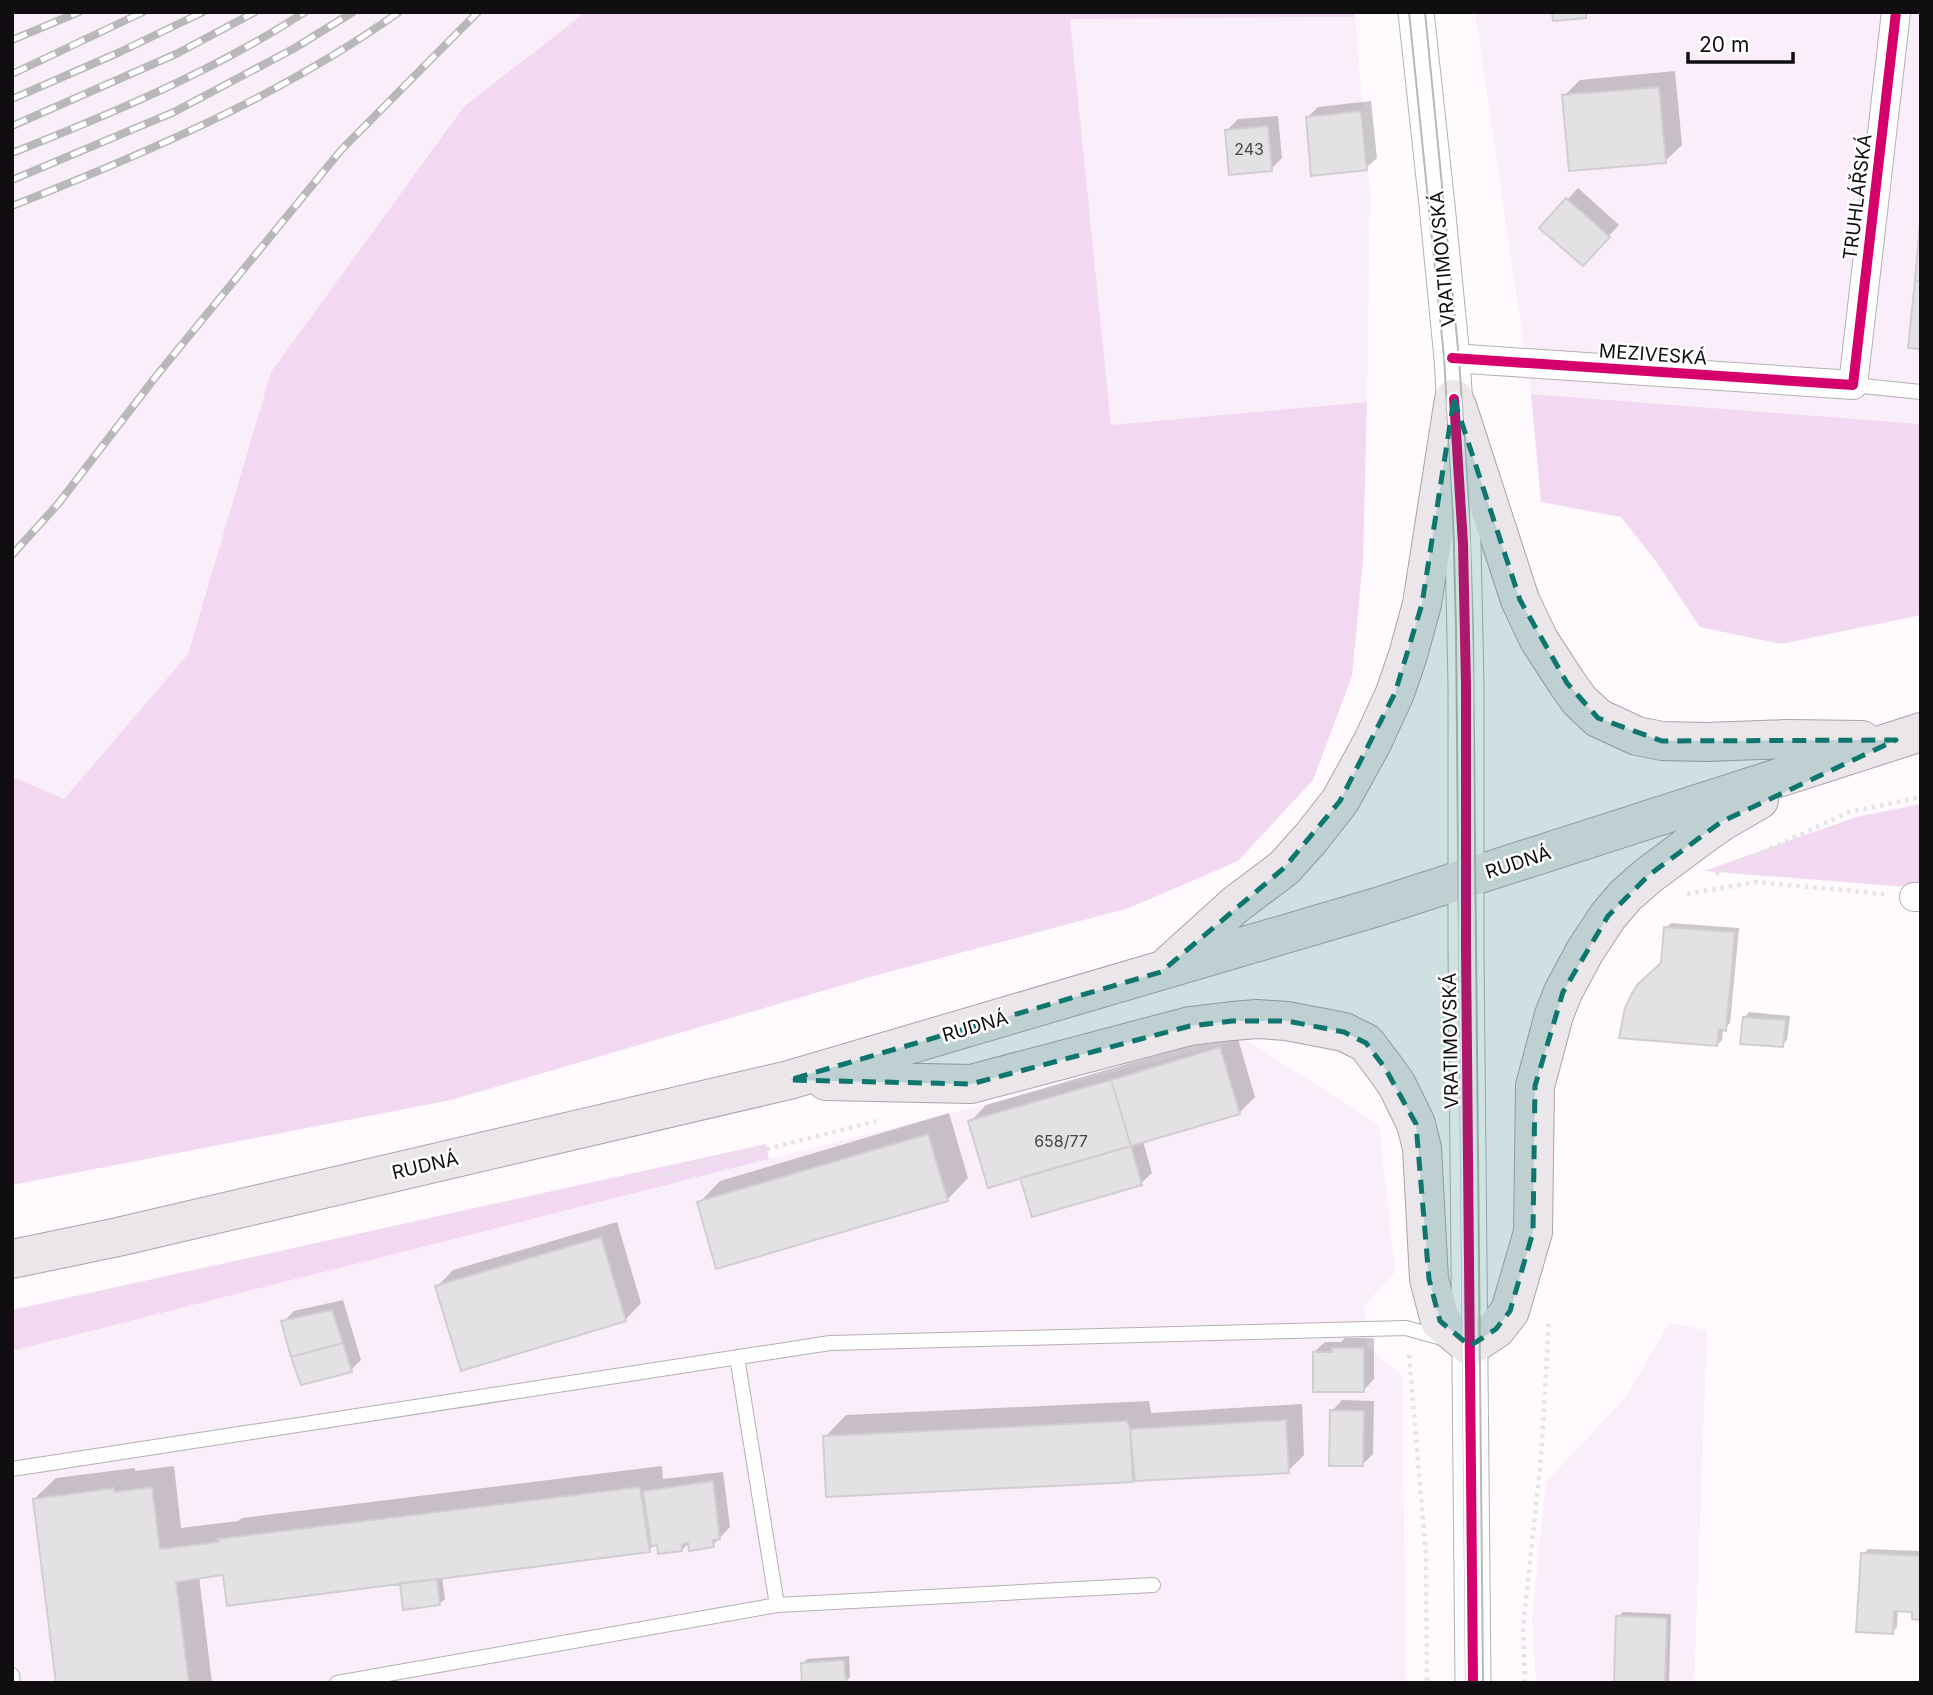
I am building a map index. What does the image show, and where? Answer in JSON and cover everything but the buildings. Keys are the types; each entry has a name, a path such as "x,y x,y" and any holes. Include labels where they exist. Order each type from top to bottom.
{"main road":[{"path":"1454,399 1520,600 1539,640 1560,672 1579,700 1598,718 1637,736 1662,741 1908,736"},
{"path":"1161,972 1235,905 1284,868 1319,829 1356,775 1395,693 1418,617 1454,399"},
{"path":"789,1080 971,1084 1189,1026 1233,1021 1287,1021 1344,1032 1366,1043 1397,1085 1416,1124 1422,1148 1429,1279 1440,1321 1470,1346 1496,1329 1510,1311 1533,1232 1535,1086 1539,1068 1563,992 1608,916 1626,895 1649,875 1753,802 1908,736"},
{"name":"RUDNÁ","path":"12,1259 118,1237 789,1080 1161,972 1466,879 1908,736"}],"street":[{"name":"VRATIMOVSKÁ","path":"1416,12 1452,358 1464,557 1473,1683"},
{"name":"TRUHLÁŘSKÁ","path":"1853,385 1896,12"},
{"name":"MEZIVESKÁ","path":"1452,358 1853,385"}],"lane":[{"name":"MEZIVESKÁ","path":"1853,385 1921,392"},
{"path":"12,1469 830,1343 1406,1328 1470,1346"},
{"path":"737,1357 777,1605"},
{"path":"337,1683 777,1605 1153,1585"},
{"path":"12,1675 13,1683"}],"path":[{"path":"1712,876 1849,813 1921,797"},
{"path":"1676,896 1756,882 1917,897"}],"highlighted area":[{"path":"1454,399 1520,600 1567,683 1598,718 1662,741 1896,740 1721,822 1649,875 1608,916 1563,992 1535,1086 1533,1232 1510,1311 1496,1329 1470,1346 1440,1321 1429,1279 1416,1124 1385,1068 1366,1043 1344,1032 1287,1021 1232,1021 1190,1026 971,1084 789,1080 1161,972 1284,868 1340,801 1395,693 1422,604"}],"shaded area":[{"path":"12,12 586,12 463,106 271,372 188,654 64,799 12,817"},
{"path":"586,12 1354,12 1355,17 1070,19 1111,425 1367,402 1363,561 1352,676 1313,780 1238,861 1129,908 877,975 451,1100 12,1185 12,777 64,799 188,654 271,372 464,106"},
{"path":"1475,12 1921,12 1921,424 1531,394"},
{"path":"1355,17 1370,192 1367,402 1111,425 1070,19"},
{"path":"1531,394 1921,424 1921,615 1781,644 1700,627 1657,563 1621,517 1541,502"},
{"path":"1921,804 1921,888 1704,871 1856,817"},
{"path":"1244,1039 1379,1125 1395,1272 1364,1306 1366,1346 1402,1376 1406,1683 12,1683 12,1351"},
{"path":"766,1144 769,1159 12,1351 12,1310"},
{"path":"1669,1323 1707,1330 1694,1683 1536,1683 1532,1618 1546,1482 1626,1397"}],"tram line":[{"path":"1409,12 1444,357 1453,511 1466,1683"},
{"path":"1425,12 1459,359 1469,511 1473,628 1483,1683"}],"railway":[{"path":"12,40 79,12"},
{"path":"12,74 143,12"},
{"path":"12,99 203,12"},
{"path":"12,126 176,54 255,12"},
{"path":"12,153 199,72 305,12"},
{"path":"12,180 174,112 293,49 353,12"},
{"path":"12,206 212,121 308,70 399,12"},
{"path":"12,555 58,504 157,375 342,149 478,12"}],"cycle path":[{"path":"1452,358 1853,385 1896,12"},
{"path":"1454,399 1463,544 1466,685 1473,1683"}]}
